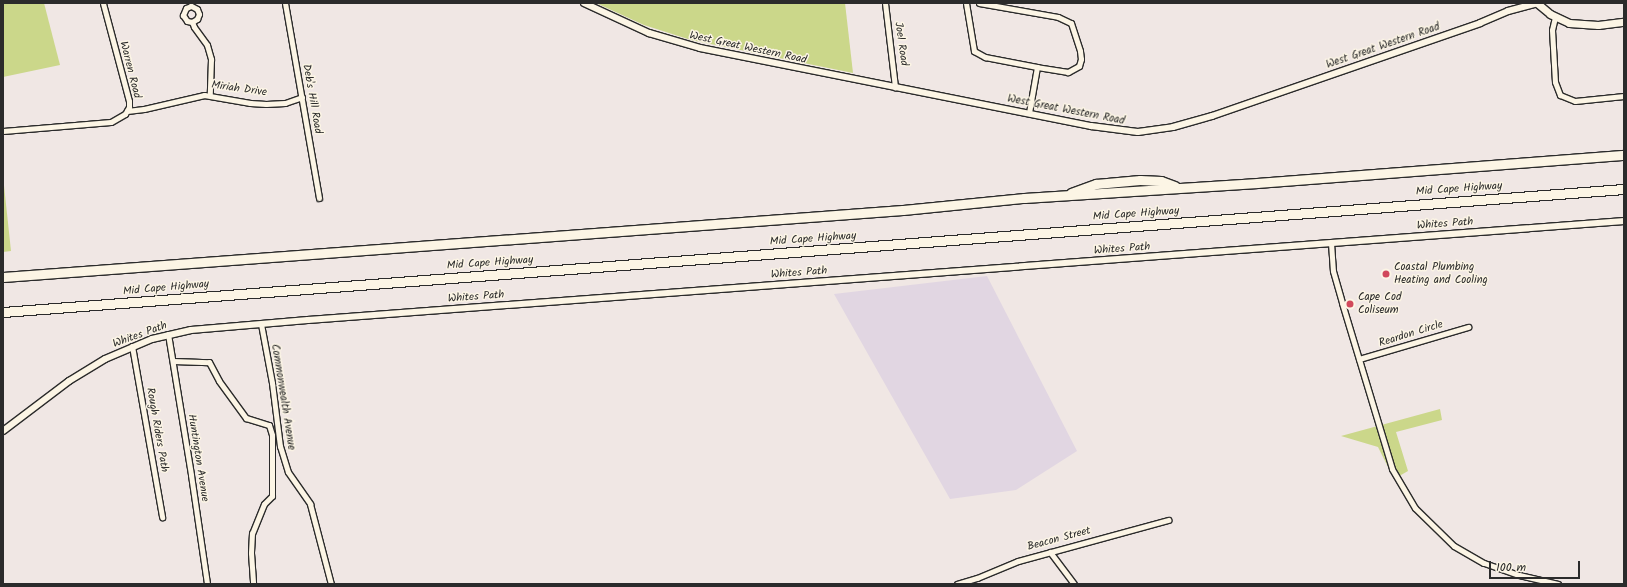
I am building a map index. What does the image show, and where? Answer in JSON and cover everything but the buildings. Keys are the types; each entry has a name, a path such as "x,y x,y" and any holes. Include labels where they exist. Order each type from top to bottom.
{"highway":[{"name":"Mid Cape Highway","path":"3,277 895,210 1067,195 1088,185 1128,181 1161,181 1178,188 1624,155"},
{"name":"Mid Cape Highway","path":"3,312 1624,189"}],"main road":[{"path":"1537,3 1555,17 1569,23 1582,24 1624,22"}],"street":[{"name":"Warren Road","path":"3,131 111,122 122,116 127,111 129,101 103,3"},
{"name":"Deb's Hill Road","path":"285,3 319,198"},
{"name":"West Great Western Road","path":"584,3 649,33 688,46 1126,131 1149,131 1173,127 1212,116 1480,23 1508,11 1537,3"},
{"name":"Joel Road","path":"885,3 895,87"},
{"path":"966,3 974,51 985,57 1068,72 1079,66 1081,59 1080,51 1071,23 1058,16 979,3"},
{"path":"1555,17 1552,30 1555,82 1560,95 1575,101 1624,96"},
{"path":"192,22 194,27 208,45 210,55 210,95"},
{"path":"1029,113 1037,67"},
{"name":"Miriah Drive","path":"127,111 144,109 198,96 210,95 245,102 266,104 285,103 302,98"},
{"name":"Whites Path","path":"3,431 81,373 105,359 132,346 168,334 203,329 1624,221"},
{"path":"1331,243 1333,271 1350,334 1392,469 1415,508 1454,546 1484,563 1518,575 1558,584"},
{"name":"Commonwealth Avenue","path":"261,324 272,383 280,446 288,472 310,504 331,584"},
{"name":"Reardon Circle","path":"1359,359 1468,327"},
{"name":"Huntington Avenue","path":"168,334 207,584"},
{"name":"Rough Riders Path","path":"132,346 162,517"},
{"path":"172,360 209,362 218,381 246,418 269,424 272,435 272,496 264,504 252,534 251,553 253,584"},
{"name":"Beacon Street","path":"957,584 977,578 1018,561 1168,520"},
{"path":"1050,552 1074,584"}],"shaded area":[{"path":"987,276 1077,451 1016,490 950,499 834,294"}],"green space":[{"path":"3,3 44,3 60,65 3,77"},
{"path":"596,3 845,3 853,73 691,40 644,25"},
{"path":"3,176 11,251 3,252"},
{"path":"1440,409 1442,420 1396,432 1408,471 1394,479 1378,447 1341,436"}],"place":[{"name":"Coastal Plumbing Heating and Cooling","path":"1386,274"},
{"name":"Cape Cod Coliseum","path":"1350,304"}]}
